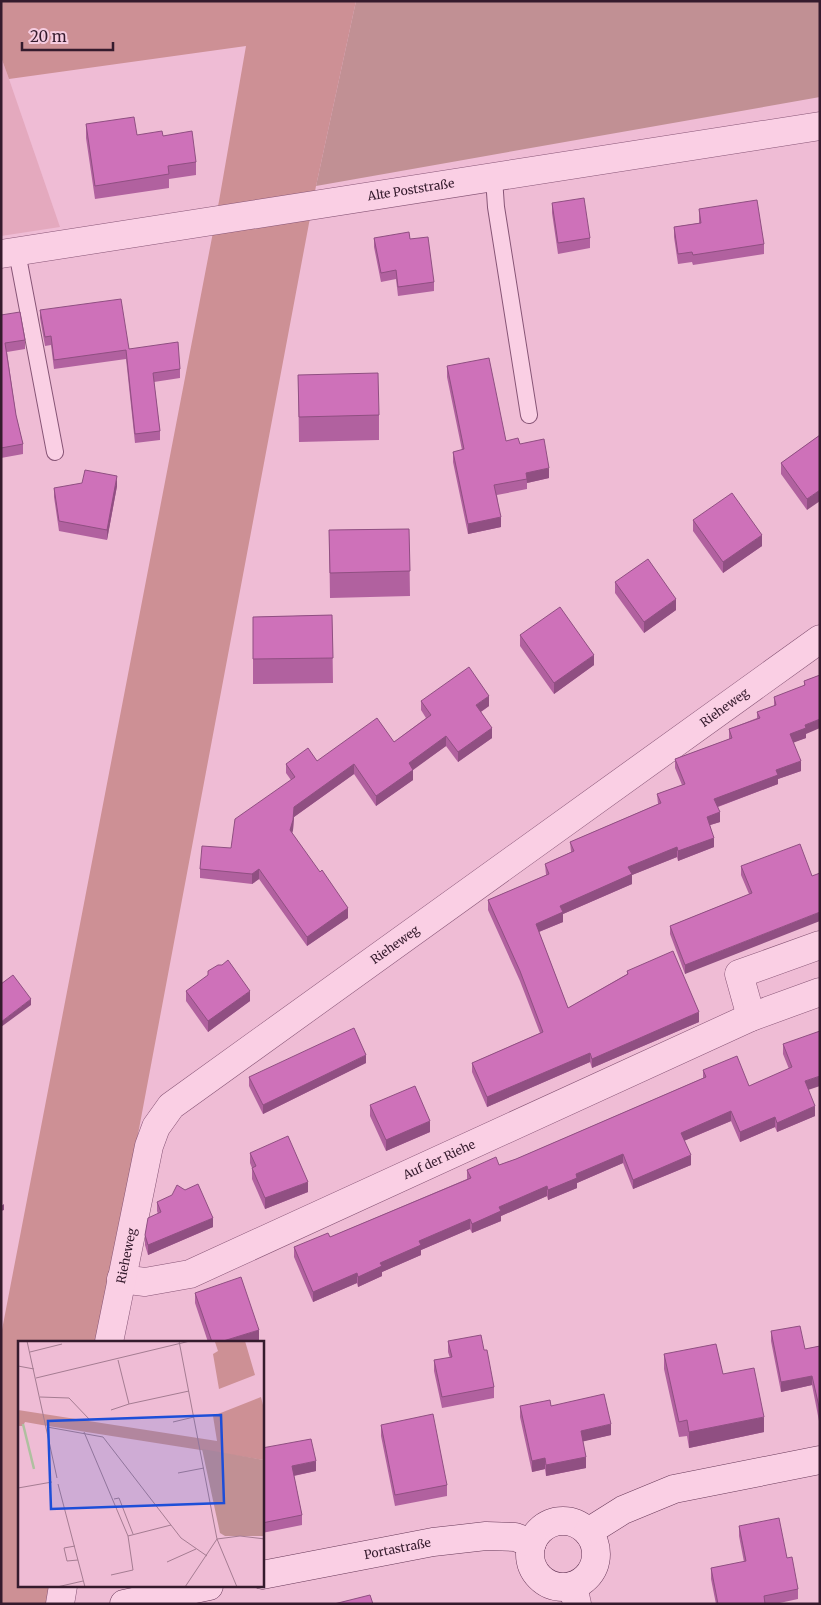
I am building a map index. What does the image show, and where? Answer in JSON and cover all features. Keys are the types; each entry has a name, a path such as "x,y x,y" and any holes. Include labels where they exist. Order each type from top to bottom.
{"street":[{"name":"Alte Poststraße","path":"9,253 820,126"},
{"name":"Rieheweg","path":"109,1341 149,1146 156,1127 171,1106 820,639"},
{"path":"751,1017 739,974 820,945"},
{"name":"Auf der Riehe","path":"121,1279 146,1282 190,1274 751,1017 820,992"},
{"path":"588,1532 623,1510 674,1489 820,1460"},
{"path":"570,1521 580,1525 588,1532 595,1546 595,1563 575,1595 563,1588 544,1582 536,1575 530,1556 534,1536 541,1528 550,1523 570,1521"},
{"name":"Portastraße","path":"264,1575 432,1542 486,1536 515,1537 532,1543"},
{"path":"60,1604 63,1588"},
{"path":"124,1604 200,1588"}],"lane":[{"path":"494,178 496,206 529,415"},
{"path":"9,253 55,452"}],"shaded area":[{"path":"1,1 356,1 316,186 99,1341 18,1341 18,1588 52,1588 48,1604 1,1604 1,1335 219,201 246,46 9,79 1,57"},
{"path":"356,1 820,1 820,97 316,186"},
{"path":"1,57 9,79 60,227 1,236"}],"building":[{"path":"134,117 137,135 162,131 163,136 192,131 196,162 168,166 169,174 95,186 86,124"},
{"path":"584,198 590,238 558,243 552,203"},
{"path":"757,200 764,244 693,255 692,252 678,254 674,227 701,223 699,209"},
{"path":"409,232 410,239 428,237 434,282 398,287 396,270 381,273 374,238"},
{"path":"121,299 129,349 178,342 180,369 153,373 160,431 135,434 126,350 54,360 51,336 45,337 40,310"},
{"path":"20,312 25,340 5,343 16,415 23,444 1,448 1,315"},
{"path":"489,358 506,441 518,438 520,444 544,439 549,468 526,473 527,479 494,485 501,517 468,524 453,452 464,449 447,366"},
{"path":"378,373 379,415 299,417 298,375"},
{"path":"820,435 820,490 807,499 781,463"},
{"path":"85,470 117,476 107,530 59,521 54,488 82,483"},
{"path":"732,493 762,535 723,562 693,520"},
{"path":"409,529 410,571 330,573 329,530"},
{"path":"648,559 676,599 644,622 615,582"},
{"path":"560,607 594,655 554,683 520,635"},
{"path":"332,615 333,658 253,659 253,617"},
{"path":"469,667 489,696 476,705 492,728 458,752 446,736 409,763 413,770 376,796 354,764 294,807 290,830 320,872 322,870 348,908 307,937 259,869 252,874 200,869 202,846 231,848 235,819 295,777 286,764 308,748 317,761 377,718 394,742 431,715 421,701"},
{"path":"820,675 820,719 805,725 806,728 790,734 801,761 776,770 778,775 714,799 720,812 707,817 714,838 678,851 677,847 628,867 632,874 560,906 563,912 536,924 568,1008 628,974 627,971 673,951 699,1012 592,1059 590,1053 487,1097 472,1063 543,1032 520,971 488,900 549,874 545,864 574,851 570,842 661,803 657,794 685,784 675,759 732,738 729,729 760,718 757,712 776,705 774,697 805,685 804,681"},
{"path":"800,844 812,876 820,873 820,912 685,965 670,926 752,893 741,866"},
{"path":"228,960 250,991 208,1021 186,991 208,975 208,971"},
{"path":"13,975 31,999 1,1022 1,984"},
{"path":"354,1028 366,1055 263,1105 249,1077"},
{"path":"820,1031 820,1076 805,1081 815,1106 777,1123 775,1117 740,1132 731,1111 681,1133 691,1155 633,1180 623,1154 576,1174 577,1178 548,1190 547,1186 499,1207 501,1211 472,1224 470,1219 419,1241 421,1245 380,1263 382,1266 358,1277 357,1273 313,1292 294,1247 328,1233 330,1237 471,1178 467,1170 496,1157 499,1165 516,1159 706,1077 703,1070 737,1056 749,1086 792,1067 783,1044"},
{"path":"415,1086 430,1121 386,1140 370,1105"},
{"path":"288,1136 308,1182 265,1198 252,1168 256,1166 250,1153"},
{"path":"198,1184 213,1218 148,1245 145,1235 148,1218 161,1212 157,1202 172,1195 177,1185 185,1190"},
{"path":"241,1277 259,1330 223,1341 212,1341 195,1293"},
{"path":"800,1326 805,1349 820,1346 820,1411 812,1376 781,1382 771,1331"},
{"path":"481,1335 484,1350 487,1350 494,1387 442,1397 434,1360 452,1357 448,1341"},
{"path":"716,1344 723,1374 754,1368 764,1417 689,1432 687,1420 679,1422 664,1354"},
{"path":"604,1394 611,1424 581,1431 586,1457 546,1465 545,1458 532,1461 520,1406 550,1400 551,1406"},
{"path":"433,1414 447,1485 395,1495 381,1425"},
{"path":"311,1439 316,1461 292,1466 302,1515 264,1523 264,1448"},
{"path":"779,1518 787,1558 792,1557 798,1589 764,1596 765,1604 718,1604 711,1568 746,1561 739,1526"},
{"path":"370,1595 373,1604 334,1604"}]}
